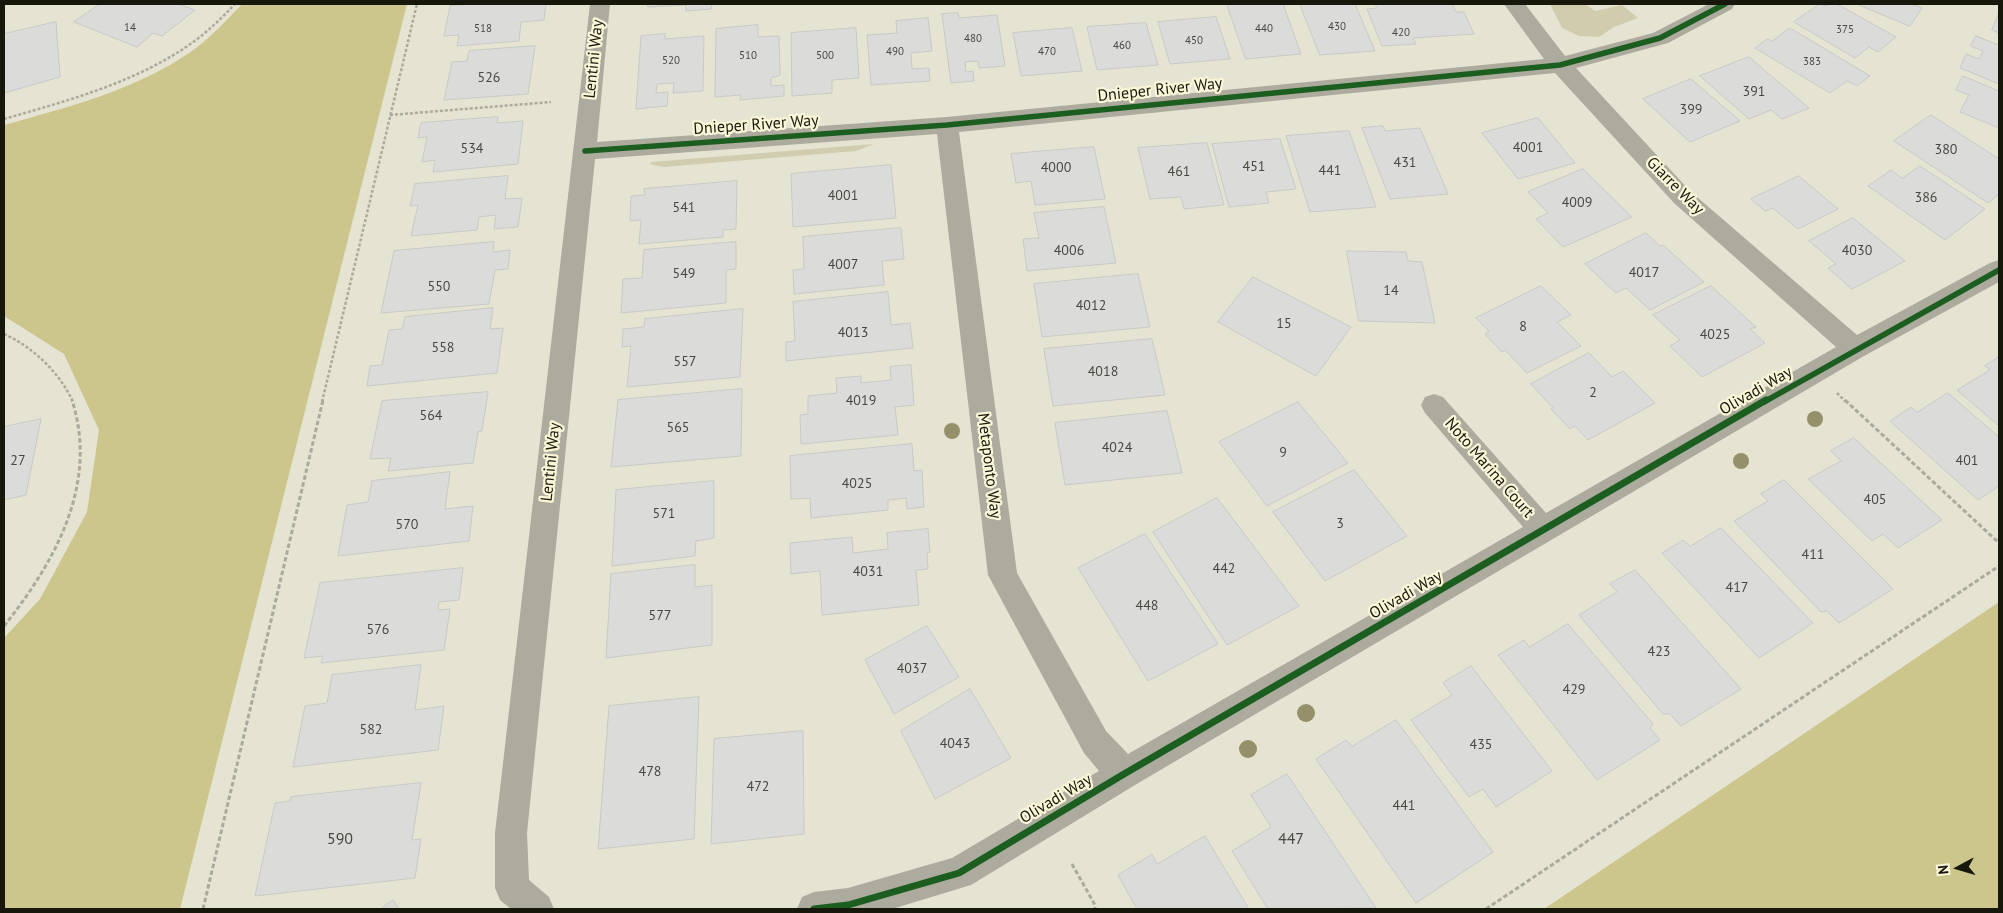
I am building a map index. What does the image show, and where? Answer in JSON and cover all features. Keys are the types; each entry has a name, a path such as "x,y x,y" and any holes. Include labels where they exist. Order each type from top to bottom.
{"street":[{"name":"Lentini Way","path":"537,909 512,888 511,833 600,4"},
{"name":"Giarre Way","path":"1514,4 1560,65 1682,197 1855,349"},
{"name":"Dnieper River Way","path":"585,151 947,125 1560,65 1660,38 1725,4"},
{"name":"Metaponto Way","path":"947,125 1003,575 1095,742 1124,774"},
{"name":"Olivadi Way","path":"814,909 848,906 959,873 1124,774 1855,349 1999,270"},
{"name":"Noto Marina Court","path":"1434,405 1544,531"}],"path":[{"path":"4,119 90,94 154,65 198,38 235,4"},
{"path":"203,909 206,889 417,4"},
{"path":"390,115 551,102"},
{"path":"4,334 26,345 41,357 67,390 73,402 82,454 81,476 76,499 62,535 42,573 4,626"},
{"path":"1814,373 1999,543"},
{"path":"1486,909 1999,566"},
{"path":"1072,864 1095,905 1095,909"}],"shaded area":[{"path":"242,4 407,4 180,909 4,909 4,638 40,599 87,512 99,430 64,354 4,316 4,125 101,96 171,65 199,46"},
{"path":"1550,4 1585,4 1595,11 1622,5 1638,18 1614,27 1599,37 1579,36 1562,28"},
{"path":"874,144 856,151 663,167 650,164 651,162"},
{"path":"1999,602 1999,909 1544,909"}],"building":[{"path":"100,4 178,4 195,10 162,36 153,33 137,47 74,22"},
{"path":"546,4 544,20 521,22 519,41 457,46 459,35 444,36 450,6"},
{"path":"648,4 712,4 711,9 686,11 686,5 648,7"},
{"path":"1227,4 1283,4 1301,54 1246,59"},
{"path":"1300,4 1355,4 1375,51 1320,55"},
{"path":"1375,4 1452,4 1456,12 1464,12 1474,34 1413,38 1416,44 1382,46 1367,9 1377,8"},
{"path":"1820,4 1826,6 1837,4 1896,37 1878,52 1869,47 1855,58 1794,22"},
{"path":"1857,4 1912,4 1922,8 1910,26"},
{"path":"958,13 959,18 997,15 1005,66 979,68 978,61 965,62 966,72 973,71 974,81 951,83 942,14"},
{"path":"1999,13 1999,33 1992,30"},
{"path":"1216,17 1230,59 1170,64 1158,22"},
{"path":"928,18 932,51 911,53 912,69 929,68 930,81 871,85 867,35 897,33 896,21"},
{"path":"56,22 60,77 4,93 4,34"},
{"path":"1146,23 1158,65 1097,70 1087,27"},
{"path":"758,25 758,37 779,36 780,75 771,78 771,86 784,85 784,96 740,100 741,95 715,97 716,29"},
{"path":"856,28 859,78 832,80 832,93 792,96 791,33"},
{"path":"1072,28 1082,71 1021,76 1013,33"},
{"path":"1790,28 1870,76 1857,86 1847,81 1830,93 1755,48 1767,39 1772,41"},
{"path":"665,34 665,39 704,36 703,91 673,93 674,83 657,84 656,93 668,92 667,106 636,109 641,36"},
{"path":"1976,36 1999,45 1999,84 1960,68 1966,54 1979,59 1983,51 1971,46"},
{"path":"535,46 528,94 444,100 452,62 467,61 469,51"},
{"path":"1749,57 1809,108 1782,119 1771,110 1749,119 1700,76"},
{"path":"1963,76 1999,91 1999,128 1960,112 1969,95 1956,90"},
{"path":"1691,79 1740,121 1690,142 1643,99"},
{"path":"1931,115 1999,159 1999,194 1988,203 1894,141"},
{"path":"498,117 497,123 523,121 518,164 433,172 435,160 422,162 427,137 418,138 421,123"},
{"path":"1538,118 1575,163 1518,179 1482,133"},
{"path":"1383,126 1385,131 1420,128 1448,194 1390,199 1362,128"},
{"path":"1349,131 1376,207 1310,212 1286,136"},
{"path":"1280,139 1296,189 1266,192 1269,203 1229,207 1212,144"},
{"path":"1207,143 1224,205 1184,209 1181,197 1150,199 1138,148"},
{"path":"1094,147 1105,199 1035,205 1031,181 1016,183 1011,154"},
{"path":"891,165 896,218 793,227 791,174"},
{"path":"1920,166 1985,209 1945,240 1868,186 1891,170 1902,178"},
{"path":"1583,169 1632,217 1563,247 1536,219 1548,213 1528,192"},
{"path":"508,176 505,199 522,198 518,227 494,229 496,215 479,217 477,230 411,236 418,205 410,206 415,184"},
{"path":"1799,176 1838,209 1798,229 1773,208 1765,211 1751,199"},
{"path":"737,181 736,229 723,230 723,237 639,244 641,220 630,221 631,196 645,195 644,189"},
{"path":"1104,207 1116,263 1027,271 1023,239 1039,238 1034,213"},
{"path":"1853,218 1905,261 1852,289 1828,268 1836,264 1809,241"},
{"path":"901,228 904,259 882,261 884,285 794,294 793,270 804,269 803,237"},
{"path":"1646,233 1660,246 1663,245 1704,282 1650,310 1626,288 1616,293 1585,264"},
{"path":"494,242 493,252 510,250 508,269 495,270 489,304 381,313 394,251"},
{"path":"736,242 736,269 726,270 726,303 621,313 623,279 642,278 644,250"},
{"path":"1347,251 1406,252 1408,261 1422,262 1435,323 1359,321"},
{"path":"1138,274 1150,327 1042,337 1034,284"},
{"path":"1253,277 1351,327 1316,376 1218,322"},
{"path":"1541,286 1571,315 1557,322 1581,346 1527,373 1505,350 1502,352 1485,334 1489,331 1476,318"},
{"path":"1711,286 1756,327 1750,329 1765,343 1702,377 1670,346 1680,340 1653,315"},
{"path":"888,292 891,325 910,323 913,348 786,361 786,342 795,341 793,302"},
{"path":"493,308 490,329 503,328 497,373 367,386 370,366 382,365 389,330 402,329 405,317"},
{"path":"743,309 740,377 627,387 631,346 622,347 623,329 644,327 645,319"},
{"path":"1152,339 1165,395 1053,406 1044,349"},
{"path":"1589,353 1612,377 1623,371 1655,403 1588,440 1575,426 1570,429 1531,384"},
{"path":"1999,357 1999,426 1957,390 1990,370 1985,366"},
{"path":"911,365 914,405 895,407 898,435 801,444 800,415 808,414 808,396 837,393 836,378 861,376 861,383 891,380 890,367"},
{"path":"742,389 741,456 611,467 618,400"},
{"path":"488,392 482,431 478,432 473,463 388,471 391,458 370,459 382,401"},
{"path":"1948,393 1999,437 1999,486 1978,500 1890,421 1911,407 1917,412"},
{"path":"1298,402 1348,463 1267,506 1219,442"},
{"path":"1167,411 1182,473 1065,485 1055,423"},
{"path":"41,419 26,495 4,500 4,427"},
{"path":"1854,438 1942,520 1898,548 1883,534 1872,541 1808,479 1841,461 1831,451"},
{"path":"912,444 914,471 922,470 924,507 907,509 906,498 888,500 888,510 811,518 810,498 791,499 790,456"},
{"path":"1354,470 1407,536 1325,581 1273,512"},
{"path":"450,472 445,509 473,506 469,541 338,556 347,505 368,502 372,481"},
{"path":"1784,480 1893,589 1839,623 1827,611 1821,612 1734,521 1768,501 1761,494"},
{"path":"714,481 714,538 696,541 695,556 612,566 616,490"},
{"path":"1217,498 1299,606 1227,645 1153,532"},
{"path":"1721,528 1813,623 1759,658 1662,553 1683,540 1690,546"},
{"path":"928,529 930,552 927,553 928,569 916,570 919,605 822,615 820,571 791,574 790,543 852,537 853,553 888,549 887,533"},
{"path":"1145,534 1218,644 1148,681 1078,568"},
{"path":"695,565 695,587 712,585 712,645 606,658 611,574"},
{"path":"463,568 459,600 439,602 438,610 450,609 444,650 321,663 323,656 304,658 320,583"},
{"path":"1635,570 1741,689 1681,726 1670,714 1663,714 1579,615 1617,592 1610,584"},
{"path":"1568,624 1653,724 1650,728 1660,740 1597,780 1498,655 1524,640 1529,647"},
{"path":"927,626 959,677 894,714 865,660"},
{"path":"421,665 415,710 444,706 438,750 293,767 305,706 327,703 332,675"},
{"path":"1471,666 1552,771 1496,807 1483,789 1469,797 1411,720 1452,695 1443,683"},
{"path":"970,689 1011,758 935,799 901,731"},
{"path":"699,697 694,839 598,849 609,706"},
{"path":"1396,720 1493,852 1416,903 1316,759 1346,740 1352,746"},
{"path":"803,731 804,834 711,844 714,739"},
{"path":"1287,774 1376,908 1268,909 1232,851 1271,827 1251,795"},
{"path":"421,783 412,840 421,839 415,878 255,896 275,803 290,801 291,797"},
{"path":"1205,836 1249,909 1137,909 1118,875 1152,854 1157,864"},
{"path":"393,900 399,909 381,909"}],"cycle path":[{"path":"585,151 947,125 1560,65 1660,38 1725,4"},
{"path":"814,909 848,905 959,873 1124,774 1689,445 1855,349 1999,270"}]}
